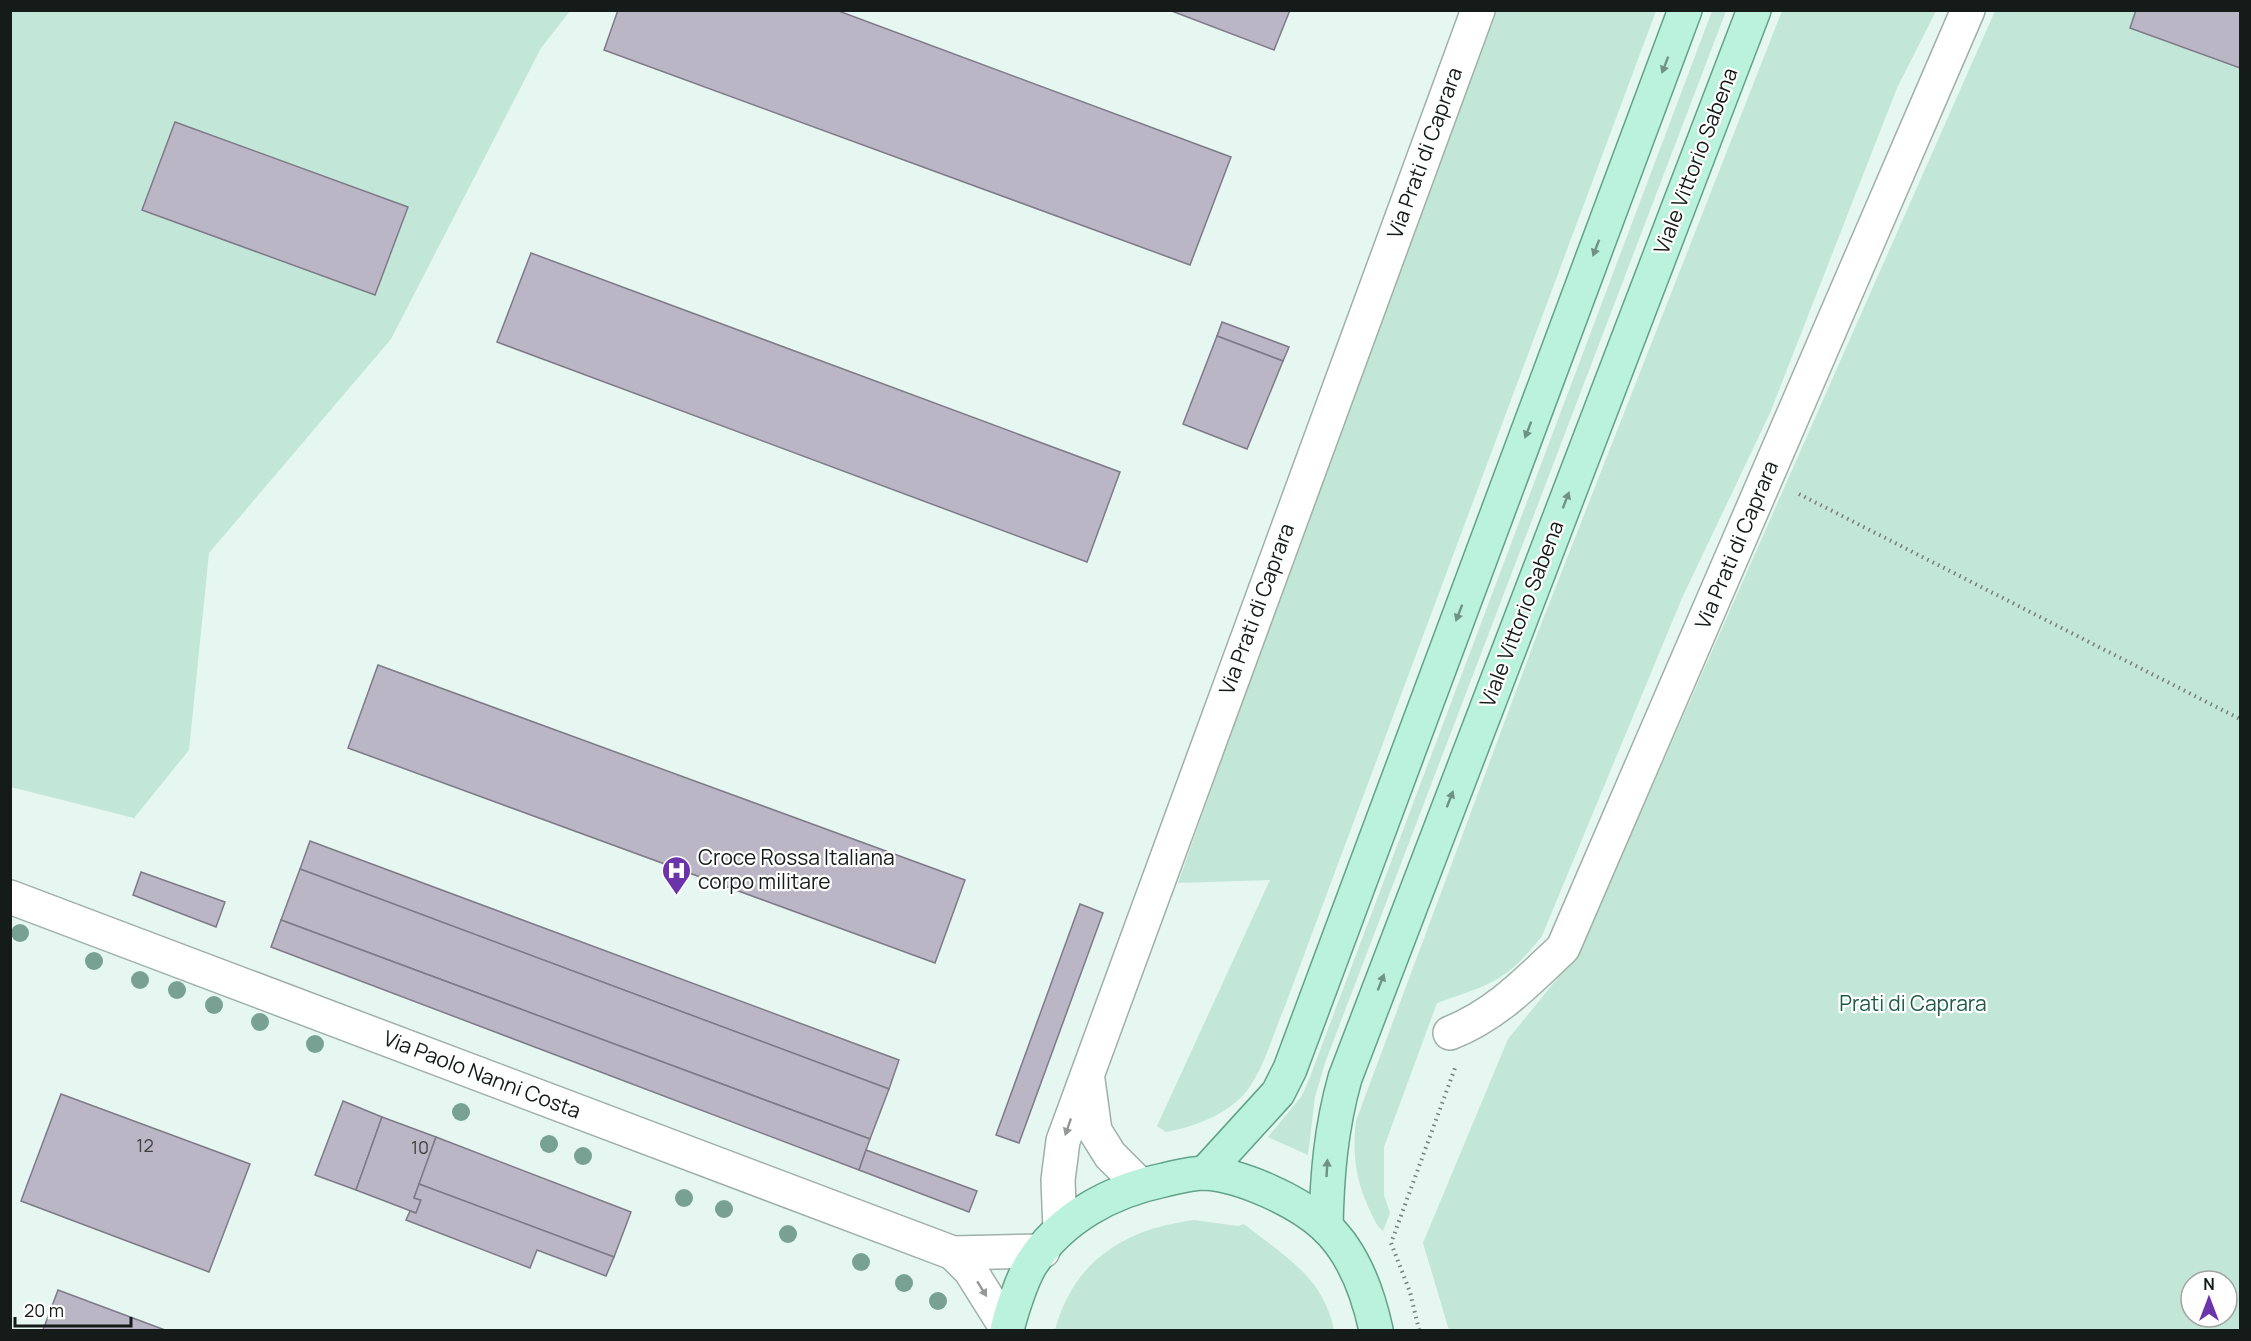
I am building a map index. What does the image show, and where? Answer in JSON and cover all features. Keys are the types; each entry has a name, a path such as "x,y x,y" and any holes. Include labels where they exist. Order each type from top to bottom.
{"main road":[{"path":"1205,1173 1278,1093 1290,1069 1685,10"},
{"name":"Viale Vittorio Sabena","path":"1326,1227 1329,1145 1345,1078 1754,10"},
{"path":"1007,1330 1030,1266 1052,1240 1099,1201 1140,1185 1205,1173 1260,1187 1299,1206 1326,1227 1349,1259 1368,1292 1376,1330"}],"street":[{"name":"Via Prati di Caprara","path":"1052,1240 1063,1141 1478,10"},
{"name":"Via Prati di Caprara","path":"1461,1029 1508,1001 1563,948 1968,10"},
{"name":"Via Paolo Nanni Costa","path":"10,897 953,1253 970,1270 1007,1330"},
{"name":"Via Prati di Caprara","path":"1087,1072 1095,1131 1110,1155 1140,1185"},
{"name":"Via Paolo Nanni Costa","path":"953,1253 1052,1240"}],"path":[{"path":"1795,492 2241,719"},
{"path":"1419,1330 1410,1292 1391,1243 1461,1029"}],"green space":[{"path":"10,11 570,11 541,48 391,339 209,553 189,750 134,818 11,787"},
{"path":"1495,11 1656,11 1261,1066 1244,1094 1225,1110 1202,1122 1166,1132 1157,1126 1270,880 1178,883 1378,319"},
{"path":"1712,11 1726,11 1325,1063 1315,1097 1308,1155 1268,1137 1301,1097 1308,1082"},
{"path":"1782,11 1936,11 1897,88 1770,413 1682,598 1542,936 1517,964 1496,980 1437,1003 1384,1147 1384,1195 1390,1213 1383,1231 1370,1211 1358,1178 1355,1157 1356,1121 1538,632"},
{"name":"Prati di Caprara","path":"1995,11 2240,11 2240,1330 1449,1330 1423,1243 1508,1039 1579,952"},
{"path":"1194,1220 1238,1226 1244,1224 1287,1257 1311,1281 1321,1295 1329,1311 1334,1330 1055,1330 1075,1285 1089,1267 1106,1252 1146,1231"}],"building":[{"path":"618,10 836,10 1231,157 1190,265 604,50"},
{"path":"1169,10 1290,10 1274,50"},
{"path":"2136,10 2240,10 2240,68 2130,28"},
{"path":"175,122 408,207 375,295 142,210"},
{"path":"531,253 1120,472 1087,562 497,342"},
{"path":"1222,322 1289,347 1283,361 1217,336"},
{"path":"1217,336 1283,361 1247,449 1183,424"},
{"path":"378,665 965,880 935,963 348,748"},
{"path":"310,841 899,1060 889,1089 300,869"},
{"path":"300,869 889,1089 870,1139 281,920"},
{"path":"141,872 225,902 216,927 133,895"},
{"path":"1080,904 1103,913 1019,1143 996,1135"},
{"path":"281,920 870,1139 859,1170 271,947"},
{"path":"61,1094 250,1164 209,1272 21,1201"},
{"path":"343,1101 382,1117 356,1190 315,1175"},
{"path":"382,1117 436,1137 414,1198 421,1200 416,1213 356,1190"},
{"path":"436,1137 631,1212 614,1257 419,1184"},
{"path":"866,1150 977,1191 969,1212 859,1170"},
{"path":"419,1184 614,1257 606,1276 537,1250 530,1268 406,1220 410,1211 416,1213 421,1200 414,1198"},
{"path":"58,1290 165,1330 43,1330"}],"place":[{"name":"Croce Rossa Italiana corpo militare","path":"677,896"}]}
